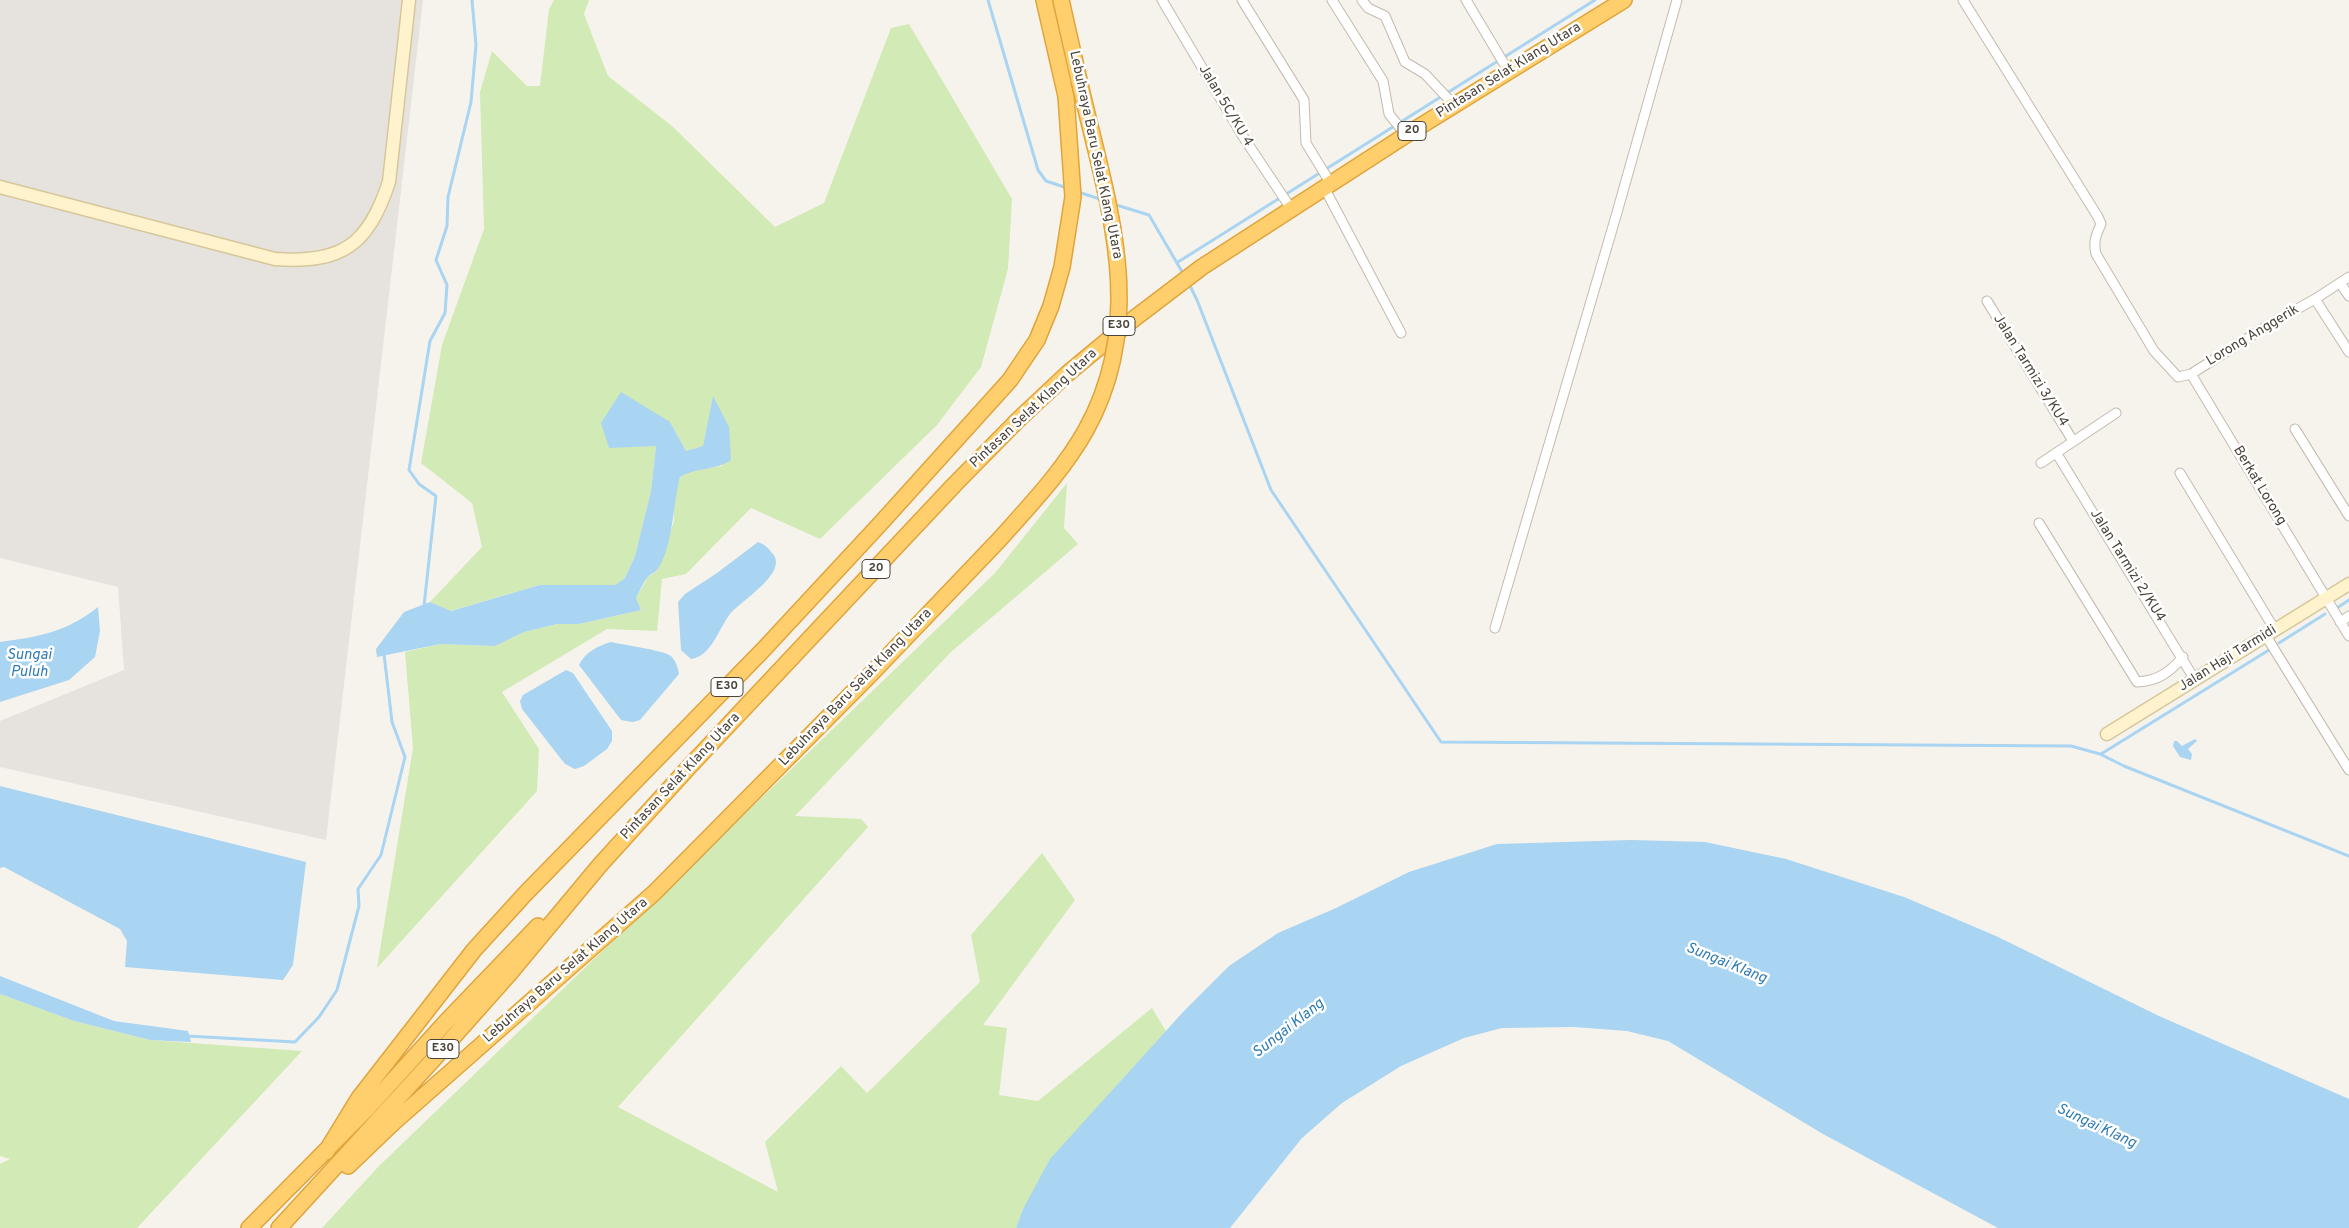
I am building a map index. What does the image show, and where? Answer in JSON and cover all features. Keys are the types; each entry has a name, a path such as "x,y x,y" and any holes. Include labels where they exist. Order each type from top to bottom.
{"highway":[{"name":"Lebuhraya Baru Selat Klang Utara","path":"326,1152 359,1098 474,950 525,894 769,643 1010,380 1036,340 1051,306 1062,267 1074,197 1066,96 1044,0"},
{"name":"Lebuhraya Baru Selat Klang Utara","path":"280,1228 394,1122 654,893 869,676 999,540 1052,482 1086,430 1114,360 1121,304 1119,265 1112,225 1061,0"},
{"name":"Pintasan Selat Klang Utara","path":"600,865 696,760 1019,419 1067,374 1202,267 1292,210 1327,184 1451,101 1624,0"},
{"name":"Lebuhraya Baru Selat Klang Utara","path":"280,1228 478,1010 600,865"},
{"name":"Lebuhraya Baru Selat Klang Utara","path":"249,1228 326,1152 505,959 600,865"}],"street":[{"path":"0,187 276,259 314,260 346,249 364,234 380,209 389,182 408,0"},
{"name":"Jalan 5C/KU 4","path":"1162,0 1242,135 1292,210"},
{"path":"1242,0 1304,100 1306,144 1401,333"},
{"path":"1332,0 1382,81 1389,114 1404,133"},
{"path":"1362,0 1368,8 1385,16 1405,62 1424,74 1451,101"},
{"path":"1466,0 1506,68"},
{"path":"1495,628 1622,197 1677,0"},
{"path":"1963,0 2098,217 2101,224 2095,238 2096,254 2154,352 2178,377 2191,374"},
{"name":"Lorong Anggerik","path":"2191,374 2349,277"},
{"path":"2340,283 2349,296"},
{"path":"2316,299 2349,352"},
{"name":"Jalan Tarmizi 3/KU4","path":"1987,301 2073,441"},
{"name":"Berkat Lorong","path":"2191,374 2349,636"},
{"path":"2041,463 2116,413"},
{"path":"2295,429 2349,516"},
{"name":"Jalan Tarmizi 2/KU4","path":"2057,454 2183,657 2195,680"},
{"path":"2180,473 2349,770"},
{"path":"2039,522 2137,682 2156,679 2166,673 2183,657"},
{"name":"Jalan Haji Tarmidi","path":"2107,734 2349,584"},
{"path":"2340,622 2349,616"}],"shaded area":[{"path":"0,0 423,0 326,840 0,767 0,721 124,670 118,587 0,558"}],"green space":[{"path":"554,0 589,0 584,14 608,76 672,126 775,227 824,203 891,28 909,24 1012,199 1008,269 981,367 937,425 820,539 751,508 686,574 662,579 657,631 607,629 502,692 539,749 537,791 377,968 413,748 405,652 440,644 495,646 524,632 557,624 579,624 641,610 636,598 648,577 657,571 674,521 674,498 680,477 689,471 722,466 713,397 703,446 686,451 670,422 656,446 651,491 635,556 625,578 615,585 540,585 450,611 430,602 482,547 472,503 421,463 442,345 484,229 480,92 492,51 527,86 540,86 549,9"},
{"path":"1067,483 1064,528 1078,544 951,652 795,816 861,819 868,827 618,1107 778,1192 765,1142 841,1066 867,1093 980,982 971,935 1042,853 1075,900 983,1025 1007,1028 999,1095 1038,1101 1152,1008 1166,1031 1111,1092 1023,1209 1016,1228 322,1228 378,1167 995,573"},
{"path":"0,994 74,1021 150,1040 302,1051 137,1228 0,1228 0,1164 10,1159 0,1156"}],"water":[{"path":"621,392 670,422 686,451 703,446 713,396 729,427 731,460 719,466 692,472 680,477 672,525 662,561 657,570 646,579 636,598 641,610 579,624 557,624 524,632 495,646 440,644 377,657 376,649 404,612 430,602 451,611 540,585 615,585 625,578 635,556 651,491 656,446 609,448 601,423"},
{"path":"758,542 767,547 773,554 776,562 774,570 761,586 730,614 709,648 698,657 691,659 681,650 678,602 685,594"},
{"name":"Sungai Puluh","path":"98,607 100,631 95,657 69,680 0,702 0,642 52,632 75,622"},
{"path":"611,642 667,654 671,656 676,665 679,674 640,720 633,722 621,720 579,665 592,650"},
{"path":"566,670 573,673 612,731 612,741 607,749 584,766 575,769 565,764 522,709 520,701 523,695"},
{"path":"2195,739 2197,741 2188,749 2192,754 2191,760 2180,757 2173,746 2174,741 2177,741 2182,746"},
{"path":"0,786 306,862 293,965 283,980 125,967 127,941 120,929 4,867 0,868"},
{"name":"Sungai Klang","path":"1631,840 1705,842 1786,859 1904,897 1996,936 2159,1016 2349,1099 2349,1228 1998,1228 1823,1134 1668,1041 1627,1031 1574,1027 1502,1028 1464,1038 1401,1066 1342,1103 1302,1138 1230,1228 1016,1228 1023,1209 1050,1159 1183,1012 1229,966 1278,933 1336,908 1409,872 1497,844"},
{"path":"0,976 114,1021 188,1031 191,1042 150,1040 74,1021 0,994"}],"waterway":[{"path":"424,606 436,496 419,484 409,470 430,341 445,313 447,285 436,260 447,226 448,197 471,102 476,45 472,0"},
{"path":"988,0 1038,170 1046,181 1067,188"},
{"path":"1178,262 1595,0"},
{"path":"1078,192 1103,200"},
{"path":"1113,204 1149,215 1184,275"},
{"path":"1188,282 1197,300 1271,490 1441,742 2071,746 2100,754 2124,766 2349,856"},
{"path":"2337,608 2349,600"},
{"path":"2279,643 2325,614"},
{"path":"2101,754 2269,650"},
{"path":"187,1036 295,1042 319,1017 337,990 359,906 358,889 381,855 405,757 392,722 384,654"}]}
